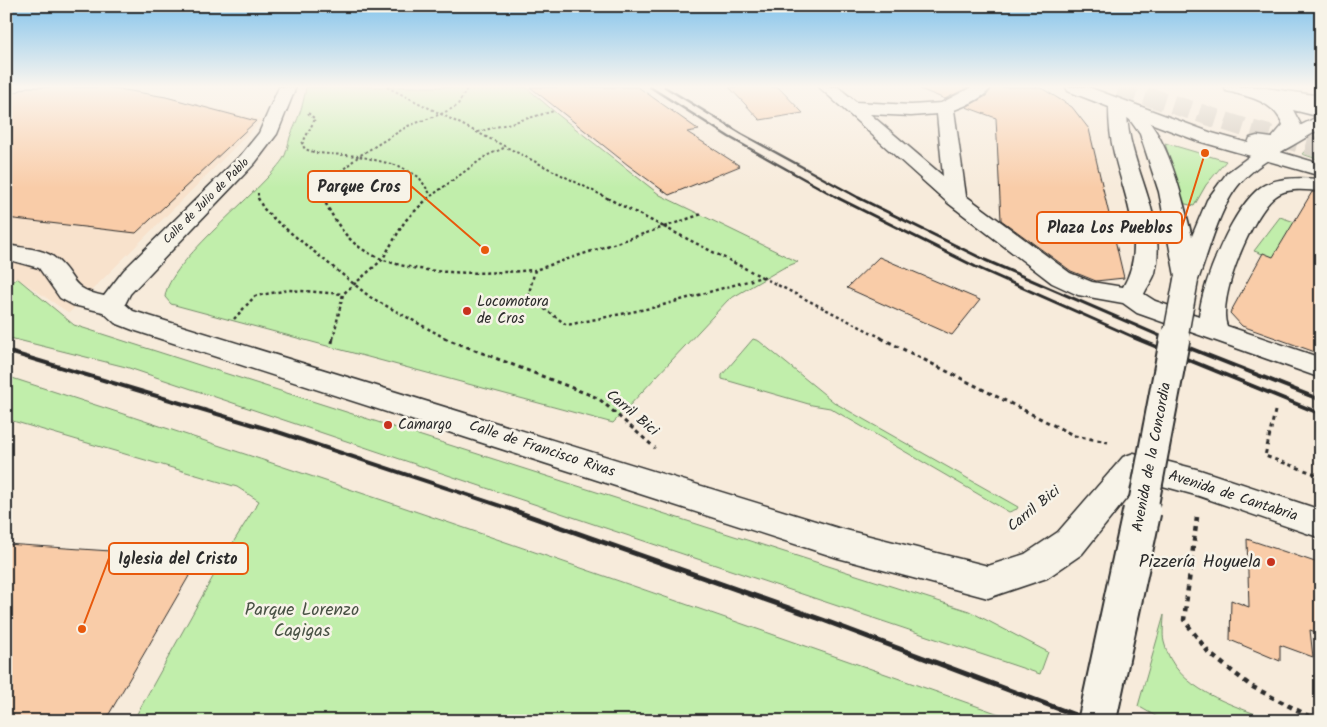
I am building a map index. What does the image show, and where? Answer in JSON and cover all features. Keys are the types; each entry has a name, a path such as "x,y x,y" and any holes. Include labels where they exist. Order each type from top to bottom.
{"street":[{"name":"Calle de Julio de Pablo","path":"112,306 119,291 133,275 248,159 268,134 273,121"},
{"path":"866,121 956,198 1061,278 1087,289 1130,296 1146,307 1321,368"},
{"path":"947,121 956,198"},
{"path":"1117,121 1141,212 1145,242 1145,267 1138,286 1130,296"},
{"name":"Avenida de la Concordia","path":"1140,121 1149,134 1172,201 1181,237 1186,280"},
{"path":"1168,121 1270,150 1321,170"},
{"path":"1270,150 1289,132 1292,125 1291,121"},
{"path":"1270,150 1298,136 1320,121"},
{"name":"Avenida de la Concordia","path":"1097,721 1139,526 1186,280 1218,200 1234,177 1270,150"},
{"path":"1216,331 1212,320 1216,298 1227,261 1248,214 1258,200 1275,188 1302,184 1321,186"},
{"name":"Calle de Francisco Rivas","path":"6,252 36,258 47,263 69,292 82,299 112,306 124,317 142,324 838,543 950,573 988,582 1036,567 1070,543 1085,527"},
{"name":"Avenida de Cantabria","path":"1085,527 1134,466 1200,483 1321,524"}],"path":[{"path":"314,121 302,144 305,149 316,152 359,156 399,166 419,177 431,194"},
{"path":"422,121 408,126 359,156 328,182 322,196 332,216 358,247 382,260 438,270 504,273 535,270 702,214"},
{"path":"454,121 1075,436 1110,442"},
{"path":"478,133 520,121"},
{"path":"332,343 343,294 382,260 406,221 431,194 486,156 506,147"},
{"name":"Carril Bici","path":"260,188 257,197 263,208 370,298 448,340 567,384 598,398 659,452"},
{"path":"535,270 528,297 567,325 656,307 762,277"},
{"path":"229,324 255,296 289,290 343,294"},
{"path":"1275,411 1265,456 1321,476"},
{"path":"1200,483 1184,620 1209,653 1251,686 1318,721"}],"shaded area":[{"path":"6,121 261,121 69,313 17,278 6,276"}],"green space":[{"path":"297,121 566,121 660,195 798,262 783,268 728,300 613,423 171,304 165,297 170,282 182,265 217,227 272,173 283,159"},
{"path":"1321,133 1321,154 1317,159 1302,154"},
{"path":"1165,143 1226,161 1206,185 1194,206 1182,203"},
{"path":"1280,217 1321,231 1321,274 1254,251"},
{"path":"17,278 74,325 969,611 1048,652 1040,674 126,367 6,337 6,286"},
{"path":"753,339 759,341 835,403 1018,507 1017,509 1009,512 830,408 812,405 722,379 722,375"},
{"name":"Parque Lorenzo Cagigas","path":"6,376 514,545 1019,721 133,721 224,557 259,501 237,487 6,419"},
{"path":"1164,615 1164,642 1170,659 1180,673 1208,694 1273,721 1164,721 1138,706"}],"building":[{"path":"6,121 256,121 136,233 6,218"},
{"path":"573,121 686,121 699,130 687,132 740,166 669,195"},
{"path":"996,121 1083,121 1089,129 1124,278 1096,281 1071,271 1001,220"},
{"path":"1312,192 1321,193 1321,310 1315,352 1242,326 1230,313 1263,253 1273,257"},
{"path":"879,257 980,300 952,335 847,288"},
{"path":"1247,539 1321,564 1321,634 1310,630 1313,657 1280,645 1280,661 1230,640 1231,600 1249,607"},
{"path":"6,544 200,557 105,721 6,721"}],"tunnel":[{"path":"1224,121 1321,149"}],"railway":[{"path":"704,121 840,199"},
{"path":"721,121 861,199"},
{"path":"840,199 976,267 1138,339"},
{"path":"861,199 985,260 1167,339"},
{"path":"1135,338 1321,414"},
{"path":"1164,338 1321,400"},
{"path":"6,351 281,433 519,512"},
{"path":"515,511 823,620 1091,721"}],"place":[{"name":"Plaza Los Pueblos","path":"1205,153"},
{"name":"Parque Cros","path":"485,250"},
{"name":"Locomotora de Cros","path":"467,311"},
{"name":"Camargo","path":"388,425"},
{"name":"Pizzería Hoyuela","path":"1271,562"},
{"name":"Iglesia del Cristo","path":"82,629"}]}
